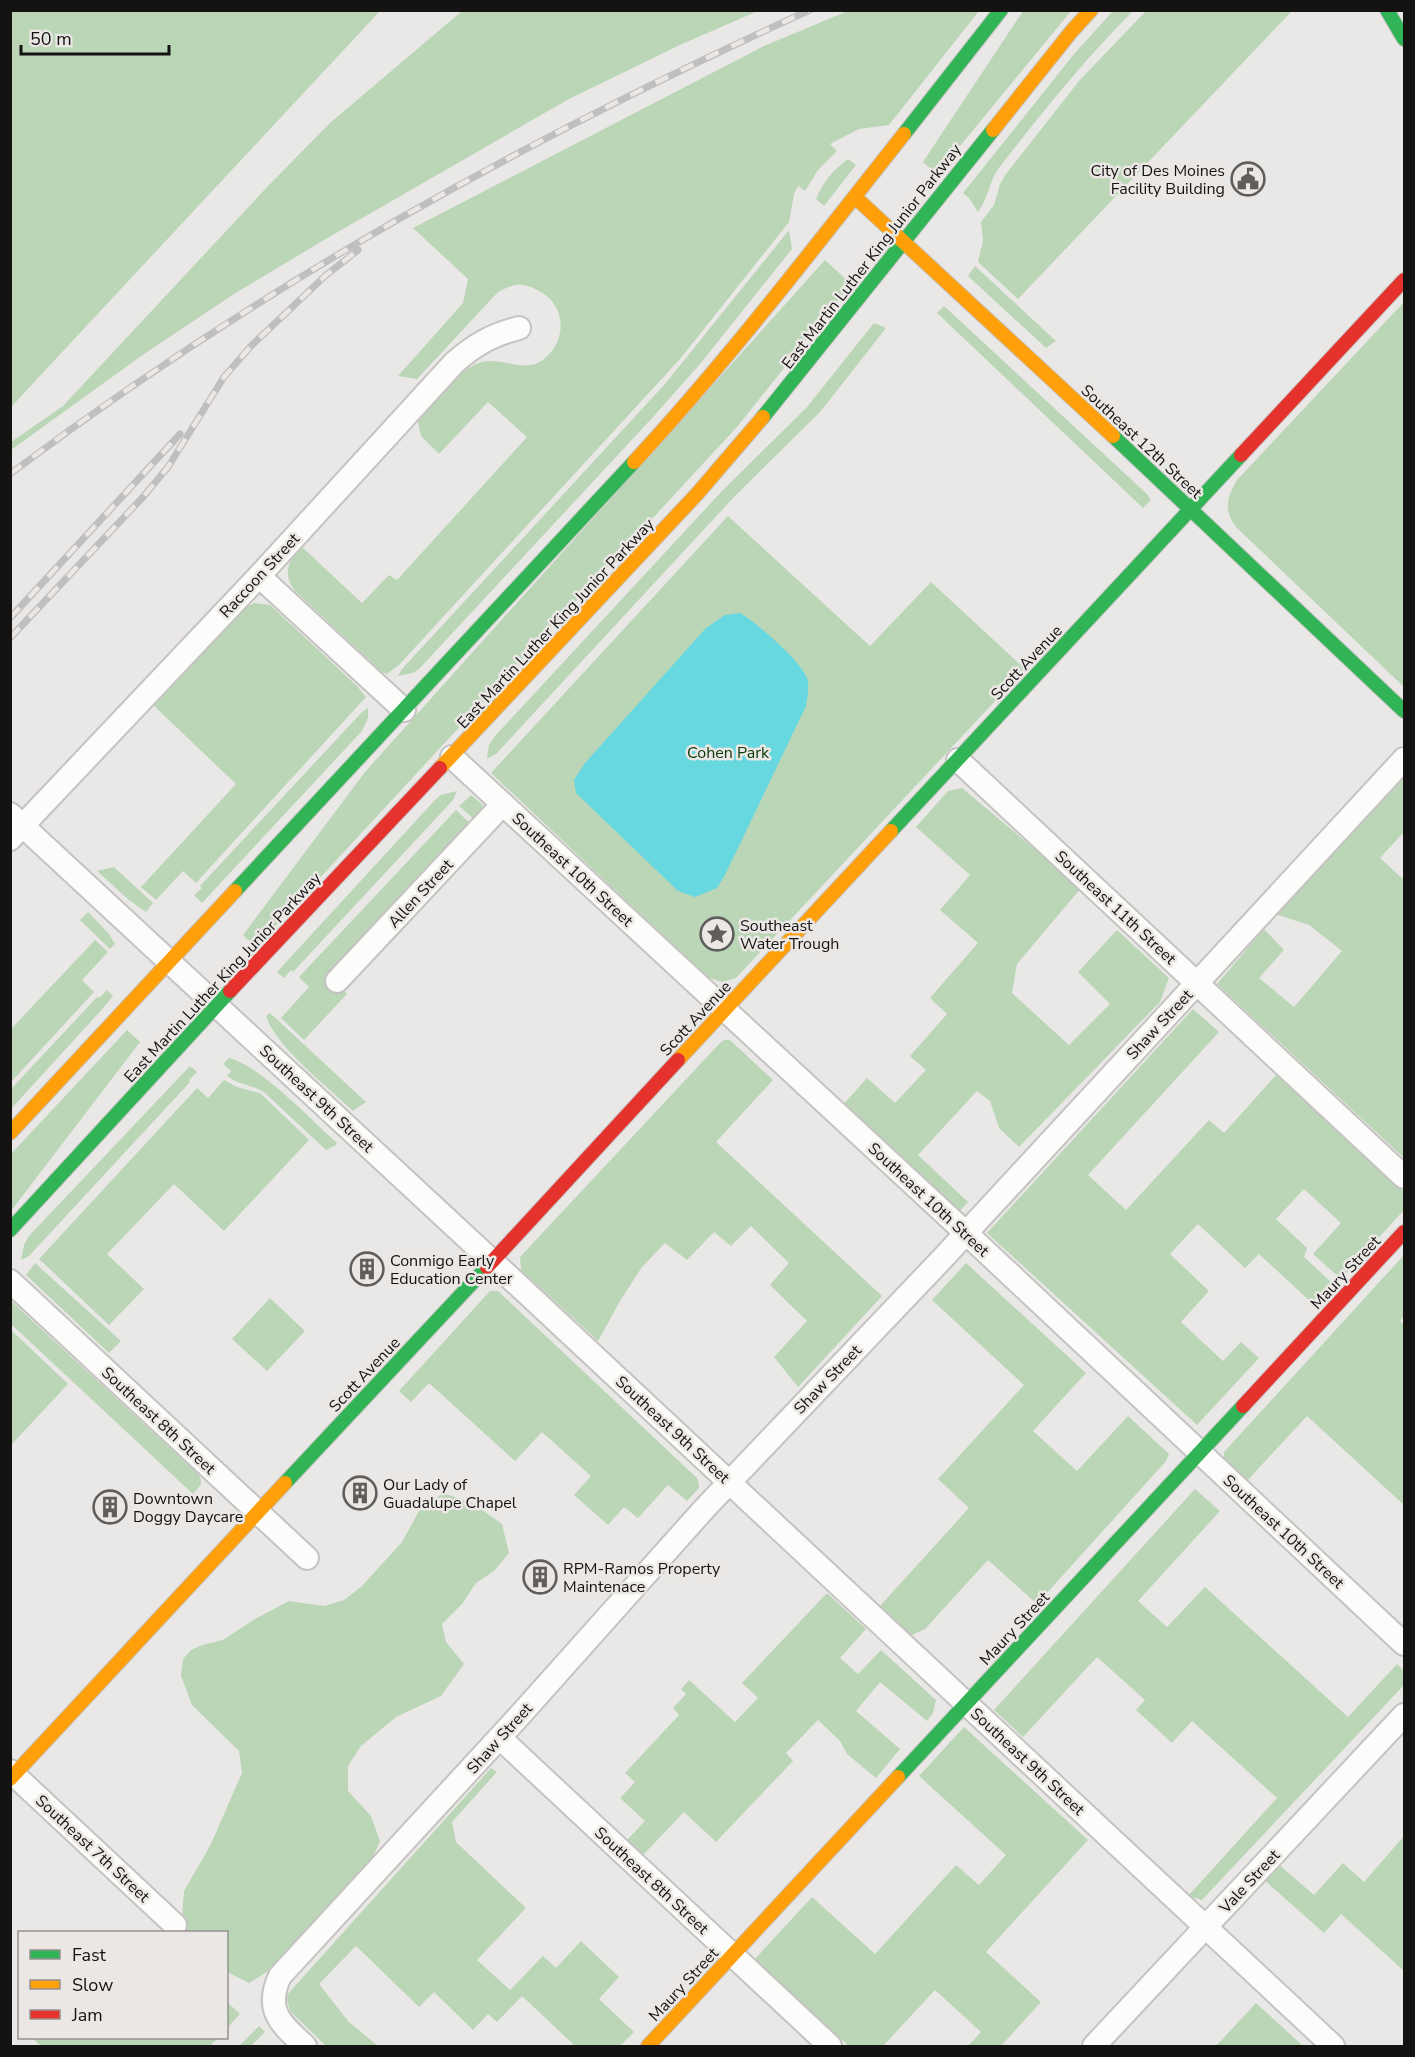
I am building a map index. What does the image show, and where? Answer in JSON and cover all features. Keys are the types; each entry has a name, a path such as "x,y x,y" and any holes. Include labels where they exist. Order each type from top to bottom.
{"main road":[{"path":"10,1132 667,426 855,197 1001,10"},
{"name":"East Martin Luther King Junior Parkway","path":"10,1230 217,1005 452,757 728,459 775,404 904,240 1091,10"},
{"path":"1387,10 1404,39"},
{"name":"Southeast 12th Street","path":"855,197 904,240 1404,711"},
{"name":"Scott Avenue","path":"12,1775 1404,280"},
{"name":"Maury Street","path":"648,2046 1404,1232"}],"street":[{"name":"Raccoon Street","path":"15,826 259,576 455,362 475,345 497,334 519,328"},
{"path":"259,576 404,710"},
{"name":"Southeast 10th Street","path":"452,757 966,1233 1404,1644"},
{"name":"Shaw Street","path":"305,2046 282,2024 275,2013 274,1988 280,1976 500,1737 729,1482 966,1233 1404,759"},
{"name":"Southeast 11th Street","path":"958,760 1404,1178"},
{"name":"Allen Street","path":"337,981 503,804"},
{"name":"Southeast 9th Street","path":"15,826 217,1005 1333,2046"},
{"name":"Southeast 8th Street","path":"10,1281 307,1558"},
{"name":"Vale Street","path":"1094,2046 1404,1715"},
{"name":"Southeast 8th Street","path":"500,1737 830,2046"},
{"name":"Southeast 7th Street","path":"12,1775 175,1925"}],"green space":[{"path":"850,10 979,11 889,125 859,129 830,144 837,151 818,170 805,191 798,186 794,194 789,222 680,359 399,665 387,674 382,672 295,591 288,573 290,562 302,547 362,603 389,575 397,580 527,437 488,402 439,454 421,436 418,422 447,387 464,371 482,362 490,361 522,365 538,363 552,350 558,341 560,332 558,312 554,303 547,296 529,286 513,285 498,292 417,379 398,376 463,303 468,279 413,228 764,46"},
{"path":"10,11 380,11 11,407 10,407"},
{"path":"462,11 758,11 682,44 569,99 324,240 234,294 144,354 11,450 11,442 63,406 268,186 330,123"},
{"path":"1023,11 1071,11 937,174 923,162"},
{"path":"1113,11 1133,11 1080,68 998,169 978,212 963,193 1074,54"},
{"path":"1146,11 1292,11 1018,299 978,262 983,241 981,222 994,205 1000,184 1006,174 1079,81"},
{"path":"848,159 856,165 824,206 816,199 822,187"},
{"path":"789,230 792,249 700,364 420,668 413,673 398,676 665,384"},
{"path":"825,260 851,284 737,427 256,947 243,935 365,772"},
{"path":"975,266 1056,341 1046,348 968,276"},
{"path":"1404,302 1404,687 1236,527 1229,515 1228,503 1237,480"},
{"path":"944,306 1151,500 1143,508 937,313"},
{"path":"874,323 886,328 821,411 734,497 496,754 487,759 489,745 495,736 722,491 807,407"},
{"name":"Cohen Park","path":"728,516 870,646 931,582 1025,669 736,978 722,982 707,977 491,773"},
{"path":"254,603 270,605 366,697 196,883 183,871 156,900 141,887 236,784 152,704 239,611"},
{"path":"368,708 368,718 362,731 202,903 194,895 202,888 200,886"},
{"path":"1404,778 1404,832 1380,858 1404,880 1404,1158 1217,984 1264,929 1284,950 1259,978 1294,1007 1342,951 1309,925 1275,914"},
{"path":"962,788 1081,888 1017,964 1012,993 1069,1045 1110,1004 1078,972 1117,930 1169,978 1160,1002 1019,1147 999,1128 990,1101 977,1091 918,1155 968,1202 959,1212 841,1107 867,1078 895,1103 926,1070 910,1056 947,1014 930,998 978,943 940,910 970,875 916,827 948,791"},
{"path":"457,791 453,800 293,972 291,970 284,978 277,972 435,800 441,795"},
{"path":"471,795 483,805 475,820 459,806"},
{"path":"456,810 471,824 329,977 347,994 304,1040 281,1018 309,987 299,977"},
{"path":"114,867 153,903 146,912 97,871"},
{"path":"88,912 109,934 115,944 110,949 80,920"},
{"path":"95,940 108,952 82,980 94,992 11,1082 11,1029"},
{"path":"107,990 113,996 105,1006 11,1109 10,1090 98,996 99,998"},
{"path":"1193,1009 1219,1032 1088,1175 1126,1210 1209,1120 1224,1133 1276,1075 1404,1192 1404,1210 1341,1279 1313,1254 1341,1223 1304,1189 1276,1219 1307,1248 1304,1257 1331,1282 1312,1303 1259,1254 1245,1268 1198,1224 1170,1254 1209,1291 1181,1322 1223,1361 1241,1342 1259,1358 1197,1425 987,1233"},
{"path":"270,1013 366,1102 353,1111 318,1079 291,1053 271,1028 266,1016"},
{"path":"127,1030 140,1042 11,1211 10,1155"},
{"path":"724,1040 730,1040 773,1080 716,1142 882,1296 798,1387 774,1357 807,1321 770,1285 789,1263 751,1226 731,1246 714,1232 687,1260 665,1243 642,1267 598,1341 521,1270 520,1257"},
{"path":"229,1058 256,1071 270,1082 337,1143 336,1145 326,1150 265,1093 227,1076 231,1071 223,1064"},
{"path":"190,1066 197,1072 189,1080 190,1082 29,1256 21,1260 28,1237"},
{"path":"224,1080 237,1087 260,1093 309,1140 224,1231 174,1184 107,1254 144,1289 109,1325 39,1259 197,1088 208,1098"},
{"path":"1404,1255 1404,1316 1400,1321 1404,1325 1404,1505 1307,1416 1246,1482 1224,1462 1224,1452"},
{"path":"35,1263 121,1341 109,1353 26,1275"},
{"path":"966,1263 1086,1373 1033,1431 1077,1471 1128,1416 1169,1454 1166,1461 1037,1604 988,1560 925,1629 910,1636 879,1607 969,1508 938,1479 1024,1385 932,1300"},
{"path":"490,1291 498,1291 698,1479 699,1488 687,1501 668,1485 638,1518 624,1507 608,1525 574,1495 591,1476 542,1432 515,1461 429,1383 411,1402 399,1391"},
{"path":"270,1298 305,1331 267,1371 232,1339"},
{"path":"10,1300 199,1475 201,1483 193,1494 11,1324"},
{"path":"11,1330 68,1384 10,1445"},
{"path":"1195,1489 1220,1511 1138,1601 1167,1627 1205,1587 1348,1717 1397,1664 1404,1671 1404,1685 1202,1900 1188,1896 1277,1798 1192,1721 1172,1743 1136,1710 1145,1700 1097,1657 1023,1737 994,1710"},
{"path":"443,1493 472,1503 502,1524 509,1553 494,1571 476,1583 462,1604 442,1624 446,1642 464,1664 441,1696 396,1717 361,1746 348,1766 348,1791 371,1816 380,1841 373,1857 270,1970 249,1983 228,1972 228,1931 187,1931 182,1917 184,1891 210,1846 242,1773 239,1751 192,1705 181,1676 183,1659 191,1650 223,1640 255,1619 289,1601 324,1606 344,1600 362,1586 402,1542 419,1511"},
{"path":"827,1593 866,1629 840,1658 858,1674 881,1650 936,1700 933,1713 927,1721 880,1682 856,1711 900,1749 876,1778 847,1754 840,1741 818,1720 786,1753 793,1761 716,1842 684,1812 642,1856 626,1841 645,1821 620,1798 635,1782 625,1773 679,1715 673,1708 686,1694 681,1689 689,1680 735,1722 758,1698 742,1683"},
{"path":"964,1727 1088,1840 986,1952 1041,2002 1001,2046 968,2046 981,2032 935,1990 883,2046 849,2046 754,1960 812,1897 875,1954 956,1865 979,1885 1006,1855 919,1776"},
{"path":"491,1768 497,1772 452,1822 456,1842 526,1908 477,1960 510,1990 543,1956 556,1968 581,1941 619,1977 599,1999 634,2032 620,2046 575,2046 522,1996 497,2022 488,2014 473,2030 434,1992 419,2007 356,1946 319,1984 348,2021 378,2046 326,2046 290,2011 286,1996"},
{"path":"1404,1836 1404,1971 1341,1914 1324,1933 1263,1879 1277,1863 1314,1895 1343,1863 1364,1882"},
{"path":"228,2003 240,2014 228,2027"},
{"path":"1256,2003 1303,2046 1216,2046"},
{"path":"259,2026 265,2032 251,2046 239,2046"},
{"path":"33,2039 217,2039 210,2046 41,2046"}],"water":[{"path":"740,613 777,642 803,670 808,685 806,706 725,875 717,888 695,897 678,891 576,793 574,780 585,763 706,628 725,615"}],"railway":[{"path":"10,474 104,406 200,341 397,220 601,110 810,10"},
{"path":"10,638 143,497 168,467 224,377 251,346 325,276 358,250"},
{"path":"10,618 180,434"}],"traffic: fast":[{"path":"904,134 1001,10"},
{"path":"1387,10 1404,39"},
{"path":"763,417 993,130"},
{"path":"1113,436 1404,711"},
{"path":"891,831 1241,455"},
{"path":"235,891 634,462"},
{"path":"10,1230 230,991"},
{"path":"285,1483 487,1267"},
{"path":"898,1777 1243,1406"}],"traffic: slow":[{"path":"993,130 1091,10"},
{"path":"634,462 738,342 904,134"},
{"path":"855,197 1113,436"},
{"path":"440,768 697,494 763,417"},
{"path":"678,1060 891,831"},
{"path":"10,1133 235,891"},
{"path":"10,1779 285,1483"},
{"path":"648,2046 898,1777"}],"traffic: jam":[{"path":"1241,455 1404,280"},
{"path":"230,991 440,768"},
{"path":"487,1267 678,1060"},
{"path":"1243,1406 1404,1232"}],"place":[{"name":"City of Des Moines Facility Building","path":"1248,179"},
{"name":"Southeast Water Trough","path":"717,934"},
{"name":"Conmigo Early Education Center","path":"367,1269"},
{"name":"Our Lady of Guadalupe Chapel","path":"360,1493"},
{"name":"Downtown Doggy Daycare","path":"110,1507"},
{"name":"RPM-Ramos Property Maintenace","path":"540,1577"}]}
